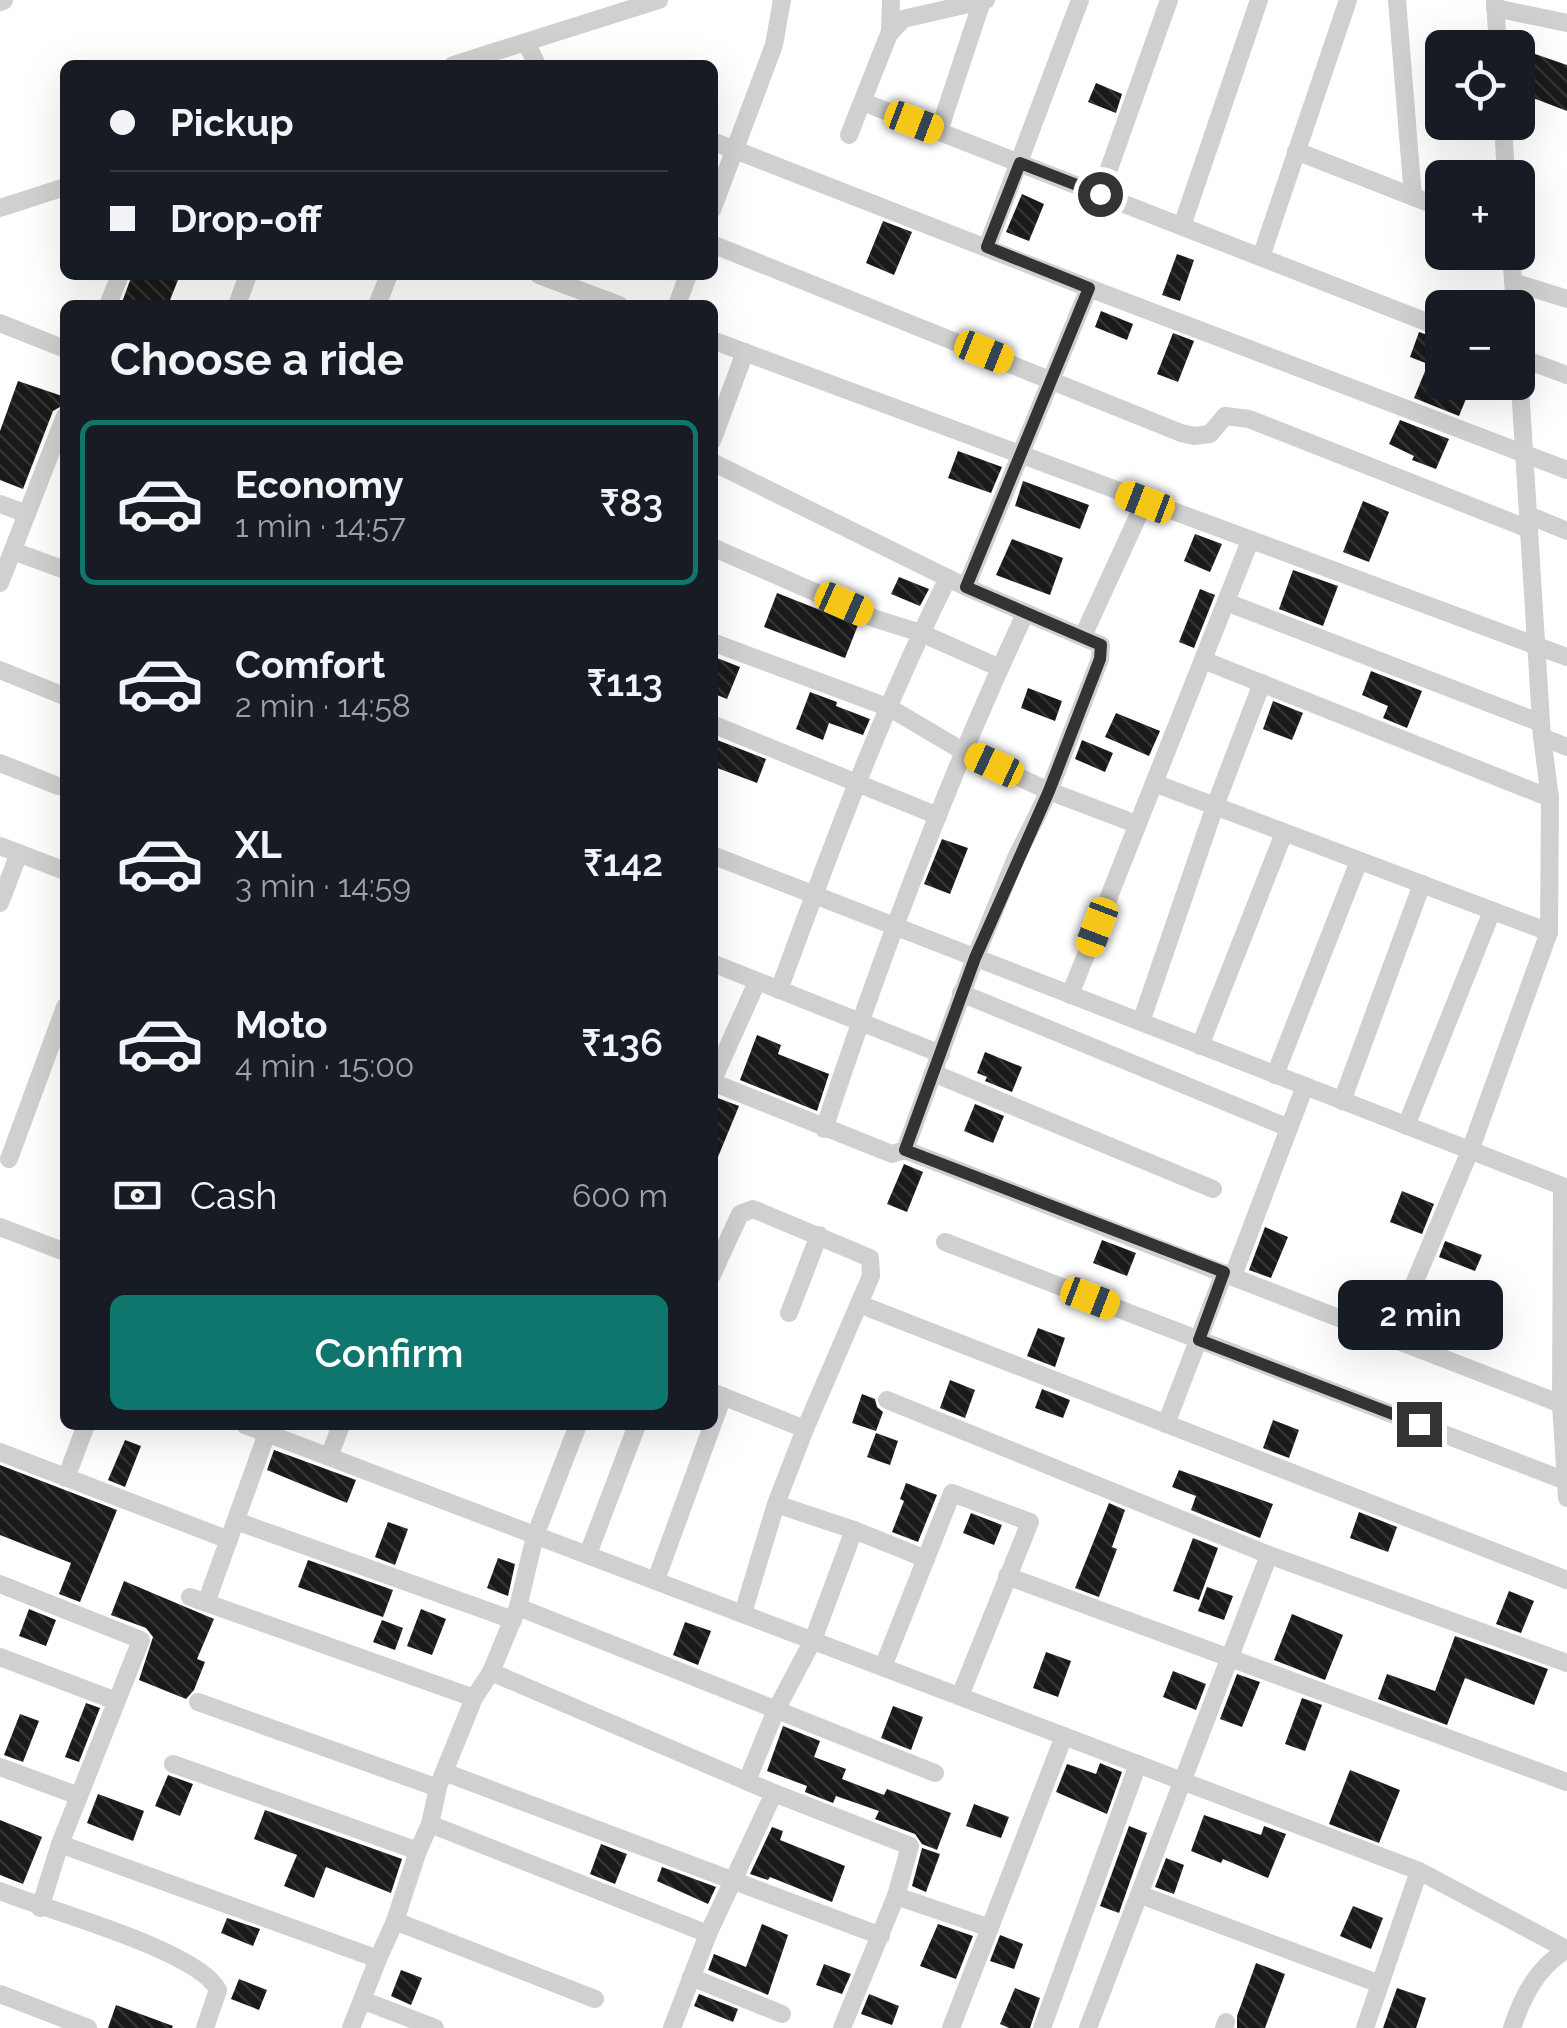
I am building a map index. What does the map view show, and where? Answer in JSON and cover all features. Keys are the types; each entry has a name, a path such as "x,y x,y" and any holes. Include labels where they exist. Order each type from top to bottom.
{"street":[{"path":"469,60 659,0"},
{"path":"718,195 774,45 782,0"},
{"path":"849,135 890,34 891,0"},
{"path":"890,34 903,19 984,0"},
{"path":"939,131 984,0"},
{"path":"987,247 1080,0"},
{"path":"1100,194 1169,0"},
{"path":"1182,226 1258,0"},
{"path":"1260,257 1348,0"},
{"path":"1397,0 1413,197"},
{"path":"1497,30 1495,4 1567,23"},
{"path":"526,42 535,60"},
{"path":"864,102 1425,321"},
{"path":"718,143 1567,470"},
{"path":"1296,152 1425,202"},
{"path":"0,208 60,189"},
{"path":"718,246 1194,436 1210,434 1225,416 1249,419 1528,522 1567,531"},
{"path":"1512,270 1513,290"},
{"path":"552,280 606,300"},
{"path":"1513,282 1567,299"},
{"path":"779,990 921,633 957,582 1020,455 1089,288"},
{"path":"0,323 60,347"},
{"path":"718,342 1567,657"},
{"path":"718,425 745,352"},
{"path":"1535,363 1567,375"},
{"path":"1390,1338 1470,1151 1548,932 1550,798 1521,400"},
{"path":"0,583 60,429"},
{"path":"718,465 1025,614 1101,645 1100,659 1049,791 961,993 905,1150"},
{"path":"1082,636 1145,502"},
{"path":"0,504 27,514"},
{"path":"1070,995 1250,541"},
{"path":"718,550 1000,668"},
{"path":"12,551 60,568"},
{"path":"1226,602 1542,730 1567,747"},
{"path":"824,1129 894,926 1025,614"},
{"path":"718,644 890,708 966,752 1049,791 1136,824"},
{"path":"1203,660 1550,798"},
{"path":"0,670 60,694"},
{"path":"1141,1022 1215,806 1262,684"},
{"path":"718,726 938,816"},
{"path":"0,763 58,786"},
{"path":"1154,784 1548,932"},
{"path":"1200,1046 1284,832"},
{"path":"0,846 60,869"},
{"path":"0,904 19,853"},
{"path":"718,858 1562,1186 1561,1404 1567,1498"},
{"path":"1275,1075 1359,861"},
{"path":"1342,1101 1422,884"},
{"path":"1406,1126 1492,911"},
{"path":"718,966 941,1054"},
{"path":"718,1069 757,982"},
{"path":"961,993 1289,1128"},
{"path":"9,1159 60,1021"},
{"path":"933,1074 1213,1188"},
{"path":"718,1085 892,1154 905,1150 1561,1404"},
{"path":"1166,1424 1305,1086"},
{"path":"718,1262 740,1214 753,1209 870,1258 871,1276 776,1504 743,1613"},
{"path":"0,1227 60,1250"},
{"path":"789,1313 819,1235"},
{"path":"945,1242 1566,1481"},
{"path":"859,1304 1567,1580"},
{"path":"718,1394 805,1429"},
{"path":"887,1400 1269,1555 1567,1663"},
{"path":"66,1478 84,1430"},
{"path":"269,1430 230,1540 198,1600 474,1698"},
{"path":"271,1430 329,1457 535,1536 1419,1870 1566,1949 1543,1966 1522,2000 1512,2028"},
{"path":"329,1457 339,1430"},
{"path":"351,2028 396,1921 441,1780 474,1698 491,1672 516,1613 535,1536 576,1430"},
{"path":"588,1554 635,1430"},
{"path":"656,1580 706,1430"},
{"path":"0,1452 230,1540"},
{"path":"884,1667 952,1493 1030,1522 960,1696"},
{"path":"776,1504 926,1559"},
{"path":"236,1521 516,1613 935,1773"},
{"path":"747,1781 776,1710 813,1640 854,1530"},
{"path":"1088,2028 1269,1555"},
{"path":"1007,1576 1567,1782"},
{"path":"0,1584 141,1640 60,1844 40,1908"},
{"path":"0,1657 116,1701"},
{"path":"491,1672 774,1793 910,1846 896,1896 842,2028"},
{"path":"198,1702 441,1780 880,1936"},
{"path":"951,2028 1064,1736"},
{"path":"174,1764 418,1852"},
{"path":"1042,2028 1138,1764"},
{"path":"0,1767 79,1796"},
{"path":"672,2028 708,1934 774,1793"},
{"path":"430,1824 708,1934"},
{"path":"60,1844 378,1958"},
{"path":"1365,2028 1419,1870"},
{"path":"0,1892 143,1942 203,1972 218,1990 205,2028"},
{"path":"1140,1895 1380,1984"},
{"path":"896,1896 990,1928"},
{"path":"396,1921 595,1999"},
{"path":"691,1977 782,2014"},
{"path":"0,1994 88,2028"},
{"path":"362,2000 435,2028"}],"building":[{"path":"1535,54 1567,65 1567,111 1535,99"},
{"path":"1096,83 1122,94 1116,113 1088,102"},
{"path":"1022,194 1044,204 1029,241 1006,232"},
{"path":"883,221 912,232 894,275 866,263"},
{"path":"1177,254 1194,260 1180,301 1162,295"},
{"path":"130,280 178,280 170,300 123,300"},
{"path":"1101,311 1133,324 1127,340 1095,327"},
{"path":"1419,332 1425,334 1425,363 1410,357"},
{"path":"1173,333 1194,341 1178,382 1157,374"},
{"path":"1425,371 1425,400 1466,400 1459,416 1414,398"},
{"path":"18,381 60,395 60,407 53,411 23,489 0,480 0,431"},
{"path":"1400,420 1449,439 1436,469 1412,460 1414,456 1389,444"},
{"path":"958,451 1002,467 991,493 948,478"},
{"path":"1023,481 1089,505 1080,529 1015,506"},
{"path":"1363,501 1389,512 1369,562 1343,552"},
{"path":"1195,534 1222,544 1210,572 1184,561"},
{"path":"1012,539 1063,558 1050,595 996,575"},
{"path":"1293,570 1338,586 1323,626 1279,609"},
{"path":"899,577 929,589 920,606 891,594"},
{"path":"1200,589 1215,595 1194,648 1179,642"},
{"path":"777,593 858,625 845,658 764,627"},
{"path":"718,658 740,667 727,699 718,695"},
{"path":"1371,671 1422,691 1407,728 1383,718 1388,706 1362,695"},
{"path":"1028,688 1062,701 1055,721 1021,708"},
{"path":"810,692 870,719 863,735 829,723 823,740 796,729"},
{"path":"1273,701 1303,713 1292,740 1263,729"},
{"path":"1116,713 1160,731 1149,756 1105,737"},
{"path":"718,740 766,759 757,783 718,768"},
{"path":"1082,740 1113,753 1105,772 1075,759"},
{"path":"942,839 968,848 950,894 924,884"},
{"path":"757,1035 781,1045 778,1054 829,1074 817,1111 740,1080"},
{"path":"985,1052 1022,1067 1012,1092 985,1081 987,1077 977,1073"},
{"path":"718,1098 739,1106 718,1157"},
{"path":"975,1104 1004,1116 993,1143 964,1131"},
{"path":"904,1164 923,1172 907,1212 887,1204"},
{"path":"1402,1191 1434,1204 1422,1234 1390,1222"},
{"path":"1265,1227 1288,1237 1271,1278 1249,1270"},
{"path":"1102,1240 1136,1253 1127,1276 1093,1263"},
{"path":"1445,1241 1482,1255 1475,1271 1439,1257"},
{"path":"1038,1328 1065,1338 1055,1367 1027,1356"},
{"path":"950,1380 975,1390 965,1418 940,1408"},
{"path":"1042,1389 1070,1400 1063,1418 1035,1408"},
{"path":"862,1394 875,1399 883,1412 876,1431 852,1423"},
{"path":"1273,1420 1299,1430 1289,1458 1263,1448"},
{"path":"876,1433 898,1441 890,1465 867,1457"},
{"path":"125,1440 141,1446 125,1487 108,1480"},
{"path":"274,1450 356,1480 347,1503 267,1470"},
{"path":"0,1465 117,1510 80,1602 59,1594 71,1563 0,1535"},
{"path":"1179,1470 1273,1504 1260,1538 1191,1510 1196,1496 1172,1487"},
{"path":"906,1483 937,1495 918,1542 892,1532 904,1501 900,1499"},
{"path":"1109,1503 1125,1510 1112,1547 1117,1549 1099,1597 1075,1588"},
{"path":"1359,1512 1397,1527 1388,1552 1350,1538"},
{"path":"971,1513 1002,1525 994,1545 963,1533"},
{"path":"388,1522 408,1529 395,1565 375,1557"},
{"path":"1193,1538 1218,1548 1199,1600 1173,1591"},
{"path":"498,1558 515,1564 508,1596 487,1588"},
{"path":"308,1560 393,1590 383,1617 298,1587"},
{"path":"124,1581 214,1619 197,1659 205,1662 194,1690 186,1699 139,1680 153,1637 146,1628 111,1615"},
{"path":"1207,1587 1233,1596 1224,1620 1198,1611"},
{"path":"1509,1591 1534,1601 1521,1633 1496,1624"},
{"path":"29,1609 56,1620 46,1646 19,1636"},
{"path":"421,1609 446,1619 432,1655 407,1646"},
{"path":"1292,1614 1343,1635 1325,1680 1274,1660"},
{"path":"382,1620 403,1628 395,1650 373,1642"},
{"path":"685,1622 711,1631 698,1665 673,1655"},
{"path":"1455,1636 1548,1669 1534,1705 1465,1678 1447,1725 1378,1699 1387,1674 1435,1691"},
{"path":"1046,1652 1071,1661 1058,1697 1033,1688"},
{"path":"1173,1671 1206,1684 1196,1710 1163,1697"},
{"path":"1237,1674 1260,1682 1242,1727 1220,1719"},
{"path":"1302,1698 1322,1705 1305,1751 1285,1744"},
{"path":"86,1703 100,1708 79,1762 65,1757"},
{"path":"893,1706 923,1717 911,1750 881,1738"},
{"path":"20,1714 39,1721 23,1762 4,1755"},
{"path":"783,1726 820,1741 814,1757 846,1769 842,1779 884,1795 887,1789 951,1813 937,1850 922,1844 915,1834 875,1819 879,1811 836,1796 833,1803 805,1792 807,1786 767,1771"},
{"path":"1100,1763 1122,1772 1107,1814 1056,1792 1067,1764 1096,1774"},
{"path":"1350,1770 1400,1790 1379,1843 1329,1824"},
{"path":"168,1775 193,1784 180,1816 155,1806"},
{"path":"98,1794 144,1811 133,1841 87,1823"},
{"path":"974,1804 1009,1817 1001,1838 966,1826"},
{"path":"265,1810 402,1859 391,1893 326,1867 314,1898 284,1886 297,1855 254,1839"},
{"path":"1204,1815 1261,1835 1264,1826 1286,1834 1268,1878 1223,1859 1221,1863 1191,1851"},
{"path":"0,1820 42,1837 23,1884 0,1875"},
{"path":"1129,1826 1147,1833 1119,1913 1100,1906"},
{"path":"772,1827 783,1831 780,1840 845,1866 832,1902 770,1877 768,1880 750,1874"},
{"path":"601,1844 627,1854 615,1884 590,1874"},
{"path":"922,1848 940,1854 926,1892 912,1886"},
{"path":"1166,1858 1184,1865 1174,1894 1155,1887"},
{"path":"662,1867 716,1887 708,1904 657,1881"},
{"path":"1353,1906 1383,1918 1371,1949 1340,1936"},
{"path":"227,1918 260,1929 253,1946 221,1933"},
{"path":"762,1924 788,1935 768,1995 708,1970 714,1954 746,1967"},
{"path":"938,1924 973,1936 956,1979 920,1966"},
{"path":"1000,1935 1023,1944 1014,1969 990,1961"},
{"path":"1256,1963 1285,1974 1265,2028 1237,2028 1237,2016"},
{"path":"824,1964 851,1974 842,1994 816,1985"},
{"path":"401,1970 422,1978 411,2005 391,1996"},
{"path":"239,1979 267,1990 259,2010 231,1999"},
{"path":"1015,1988 1040,1998 1030,2028 1000,2024"},
{"path":"1397,1988 1426,1998 1416,2028 1383,2028"},
{"path":"699,1994 738,2009 733,2022 694,2006"},
{"path":"869,1994 899,2006 892,2025 861,2014"},
{"path":"116,2005 173,2026 108,2028"}],"route":[{"path":"1100,194 1020,163 987,247 1089,288 966,587 1101,645 1100,659 1049,791 1016,858 961,993 905,1150 1224,1272 1199,1340 1419,1424"}]}
